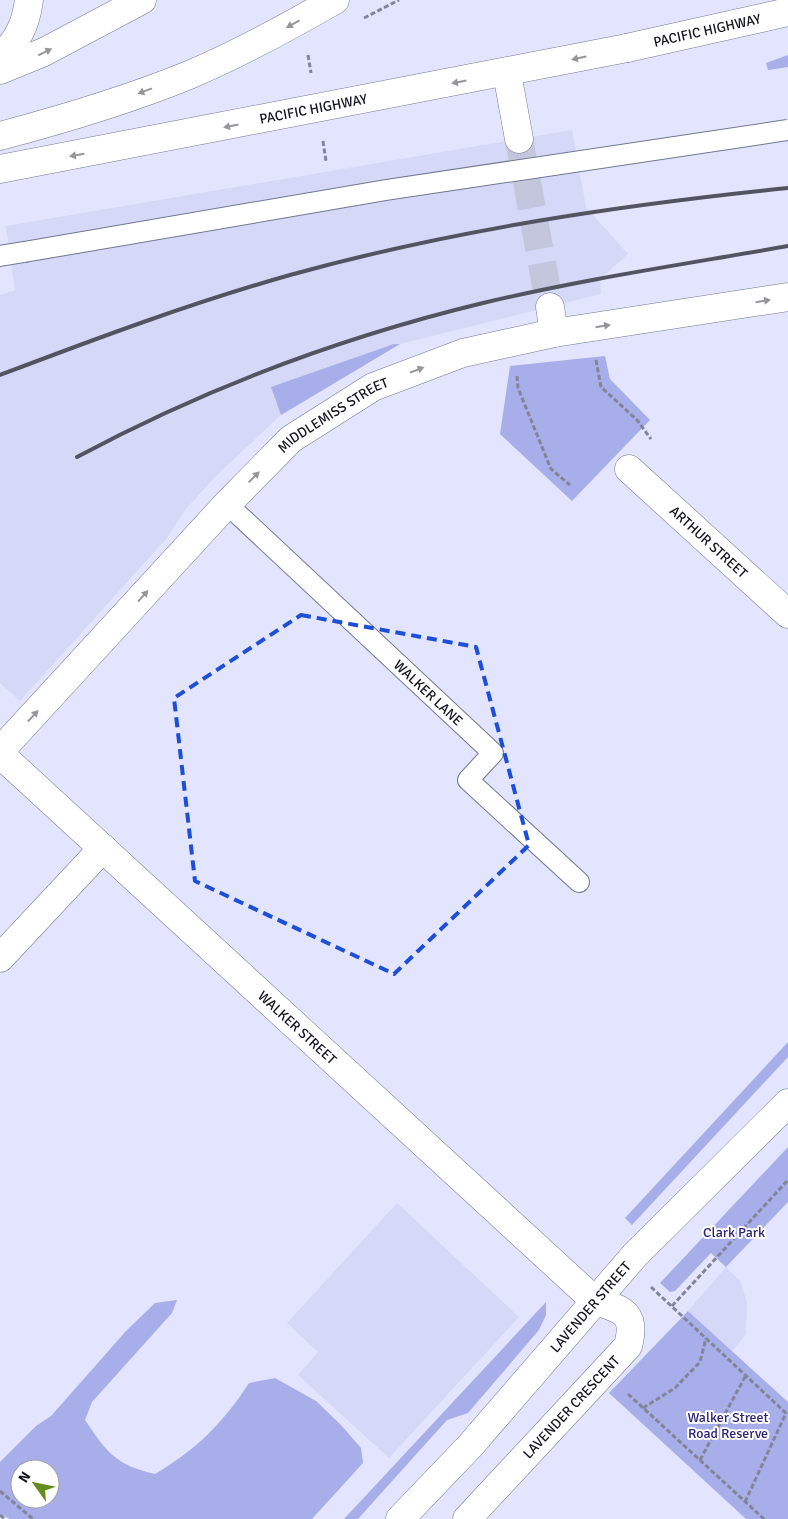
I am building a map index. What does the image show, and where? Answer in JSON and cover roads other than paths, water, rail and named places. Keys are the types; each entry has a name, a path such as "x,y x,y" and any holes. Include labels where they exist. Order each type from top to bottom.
{"main road":[{"path":"0,57 22,32 29,0"},
{"path":"0,70 44,52 142,0"},
{"path":"0,136 105,106 190,74 276,33 335,0"},
{"name":"PACIFIC HIGHWAY","path":"0,170 507,73 788,12"},
{"name":"PACIFIC HIGHWAY","path":"627,48 788,26"},
{"path":"507,73 519,139"},
{"name":"MIDDLEMISS STREET","path":"0,753 226,504 291,439 373,387 552,320 788,297"},
{"name":"ARTHUR STREET","path":"630,469 788,614"},
{"name":"WALKER STREET","path":"0,753 594,1300"},
{"path":"0,958 103,848"},
{"name":"LAVENDER STREET","path":"400,1519 470,1446 594,1300 669,1220 788,1103"},
{"name":"LAVENDER CRESCENT","path":"467,1519 628,1346 632,1327 628,1317 621,1310 594,1300"}],"lane":[{"path":"0,256 386,190 788,130"},
{"name":"WALKER LANE","path":"226,504 493,753 468,780 579,882"}],"tunnel":[{"path":"519,139 550,307"}],"railway":[{"path":"0,375 216,297 351,259 475,232 537,221 663,202 788,188"},
{"path":"77,457 125,432 224,387 275,367 378,332 483,303 558,286 788,246"}],"park label":[{"name":"Clark Park","path":"734,1232"},
{"name":"Walker Street Road Reserve","path":"728,1425"}]}
